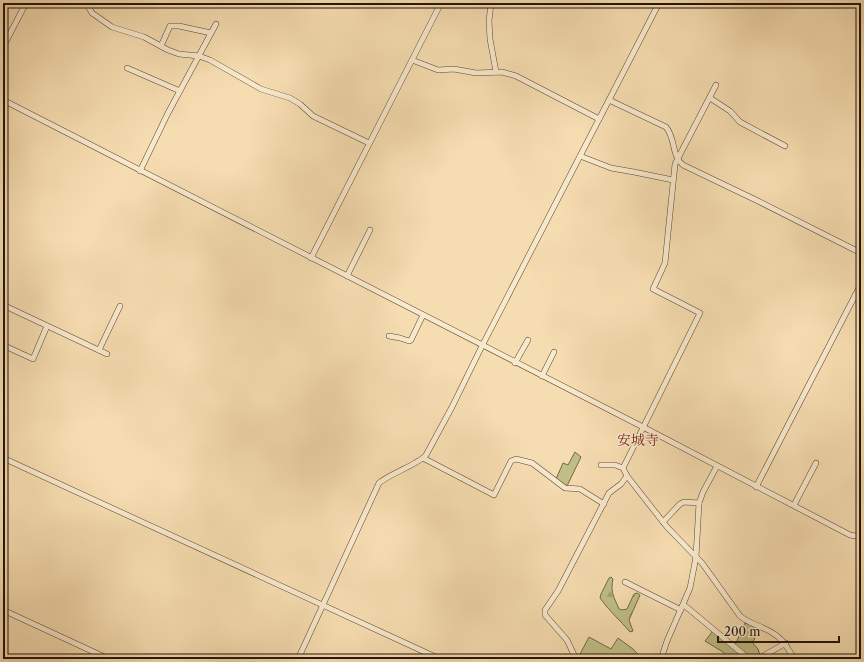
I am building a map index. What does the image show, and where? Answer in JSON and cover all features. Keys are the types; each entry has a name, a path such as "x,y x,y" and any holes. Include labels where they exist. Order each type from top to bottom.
{"street":[{"path":"3,47 26,3"},
{"path":"86,3 92,13 112,26 144,37 179,54 199,56 210,60 261,89 290,98 300,104 313,116 369,143"},
{"path":"311,258 441,3"},
{"path":"491,3 489,21 490,39 496,72"},
{"path":"298,659 379,483 387,477 423,458 452,407 659,3"},
{"path":"140,171 180,91 216,24"},
{"path":"161,46 170,26 179,26 211,33"},
{"path":"412,60 438,70 454,69 476,73 502,72 516,76 599,118"},
{"path":"127,68 180,91"},
{"path":"623,468 700,313 653,289 665,263 675,164 716,85"},
{"path":"710,98 730,111 740,122 785,146"},
{"path":"3,100 423,316 643,427 850,535 861,536"},
{"path":"609,100 666,127 671,134 674,152 677,158 684,165 861,253"},
{"path":"580,156 611,168 673,180"},
{"path":"346,276 370,230"},
{"path":"756,486 861,284"},
{"path":"3,305 107,354"},
{"path":"99,350 120,306"},
{"path":"389,336 409,341 411,340 423,316"},
{"path":"7,347 33,359 47,326"},
{"path":"515,363 528,340"},
{"path":"542,376 554,352"},
{"path":"3,458 440,659"},
{"path":"423,458 494,495 512,462 516,459 532,463 565,488 580,489 604,504"},
{"path":"794,505 816,463"},
{"path":"601,465 616,465 623,468 626,476 663,522 702,563 740,616 745,620 775,634 786,643 794,659"},
{"path":"661,659 667,641 690,588 696,557 700,503 703,492 717,466"},
{"path":"576,659 567,640 545,615 545,610 558,591 611,490 621,484 626,476"},
{"path":"663,522 680,504 684,502 700,503"},
{"path":"625,582 682,608 749,659"},
{"path":"3,610 109,659"},
{"path":"758,659 786,643"}],"green space":[{"path":"575,452 581,457 567,486 556,479 563,463 568,465"},
{"path":"611,577 613,579 613,594 619,609 627,609 634,594 637,593 640,595 629,620 633,631 630,632 600,598 609,578"},
{"path":"745,623 754,626 750,633 755,639 752,642 758,649 760,655 755,659 752,659 735,645"},
{"path":"713,631 746,659 726,659 723,652 705,641"},
{"path":"589,637 611,649 618,638 633,649 642,659 580,659 579,656"}],"waterway":[{"path":"857,3 861,9"}],"district":[{"name":"安城寺","path":"638,440"}]}
